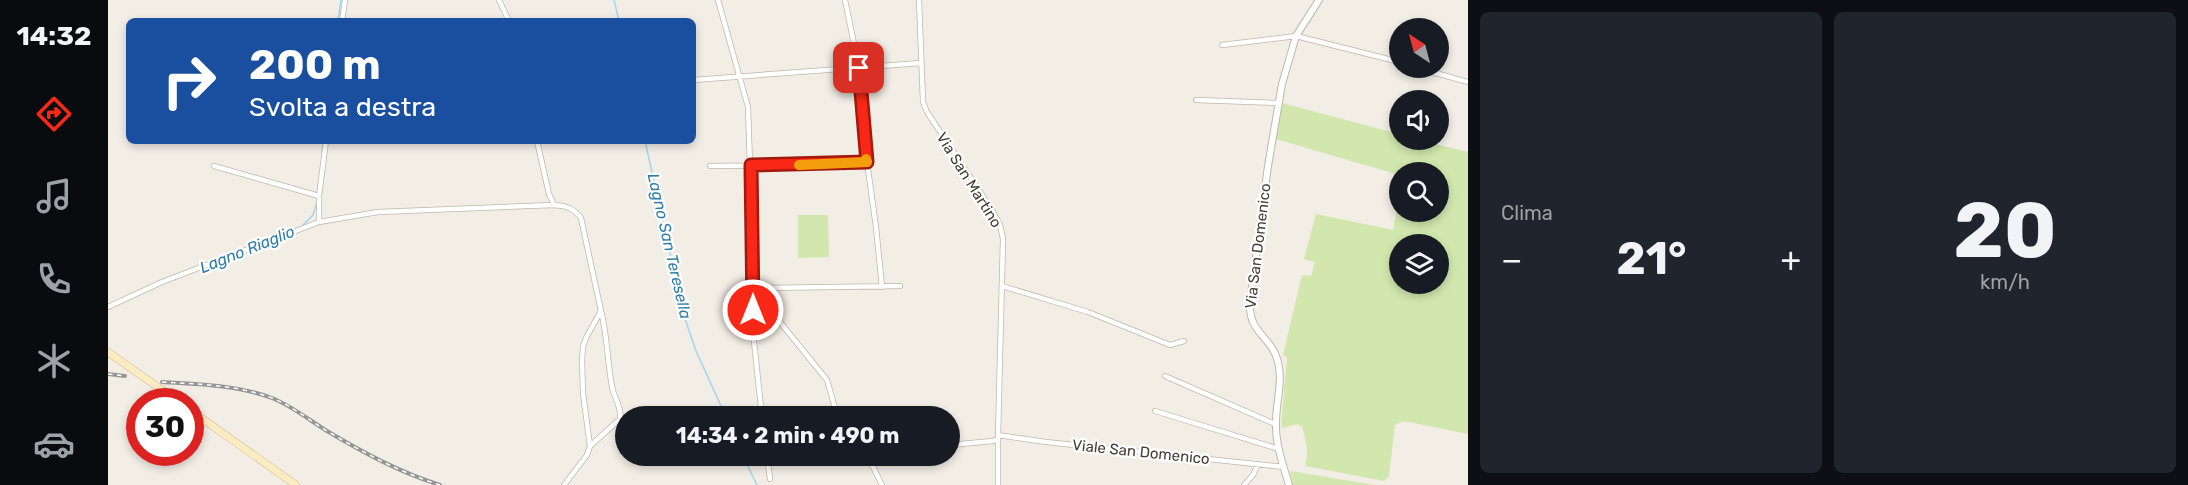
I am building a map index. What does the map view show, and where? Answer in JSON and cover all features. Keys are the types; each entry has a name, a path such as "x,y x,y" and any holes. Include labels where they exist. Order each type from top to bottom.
{"main road":[{"path":"108,352 158,388"},
{"path":"204,420 296,485"},
{"path":"281,475 287,485"}],"street":[{"path":"342,18 345,0"},
{"path":"499,0 508,18"},
{"path":"718,0 748,107 753,332 761,406"},
{"path":"845,0 859,68 867,162 882,287"},
{"name":"Via San Martino","path":"919,0 923,102 927,112 1000,225 1003,239 998,485"},
{"name":"Via San Domenico","path":"1288,485 1275,424 1280,370 1278,361 1249,315 1266,174 1278,103 1296,36 1319,0"},
{"path":"1222,45 1296,36 1389,59"},
{"path":"696,80 921,63"},
{"path":"1449,77 1468,82"},
{"path":"1196,100 1278,103"},
{"path":"319,222 319,196 326,144"},
{"path":"538,144 549,194 554,205"},
{"path":"710,166 867,162"},
{"path":"214,166 319,196"},
{"path":"108,308 162,282 319,222 378,212 554,205 570,207 581,218 601,311 614,392 621,414 620,418 590,446"},
{"path":"753,288 900,286"},
{"path":"1002,286 1088,312 1170,345 1184,341"},
{"path":"753,288 827,380 834,406"},
{"path":"564,485 587,455 590,446 583,393 583,346 601,311"},
{"path":"1165,376 1275,424"},
{"path":"1155,411 1280,449"},
{"name":"Viale San Domenico","path":"960,444 998,437 1284,467"},
{"path":"1244,485 1258,465"},
{"path":"768,466 770,479"},
{"path":"873,466 882,485"}],"green space":[{"path":"1282,103 1389,131 1389,150 1449,150 1449,147 1468,152 1468,434 1404,421 1395,425 1389,476 1384,481 1305,466 1307,457 1302,427 1297,424 1281,427 1287,357 1283,355 1302,275 1311,276 1315,262 1304,259 1316,214 1393,230 1395,222 1449,222 1449,162 1389,162 1389,172 1276,139"},
{"path":"798,215 828,215 829,257 798,258"},
{"path":"1290,471 1375,485 1293,485"}],"waterway":[{"name":"Lagno Riaglio","path":"338,18 341,0"},
{"name":"Lagno San Teresella","path":"614,0 618,18"},
{"name":"Lagno Riaglio","path":"322,153 324,144"},
{"name":"Lagno San Teresella","path":"646,144 684,316 696,351 721,406"},
{"name":"Lagno Riaglio","path":"303,225 313,215 317,202"},
{"name":"Lagno San Teresella","path":"748,466 757,485"}],"railway":[{"path":"108,374 125,376"},
{"path":"162,382 232,388 272,398 368,454 440,485"}],"slow traffic":[{"path":"799,165 867,162 866,159"}],"route":[{"path":"753,310 751,165 867,162 859,68"}]}
